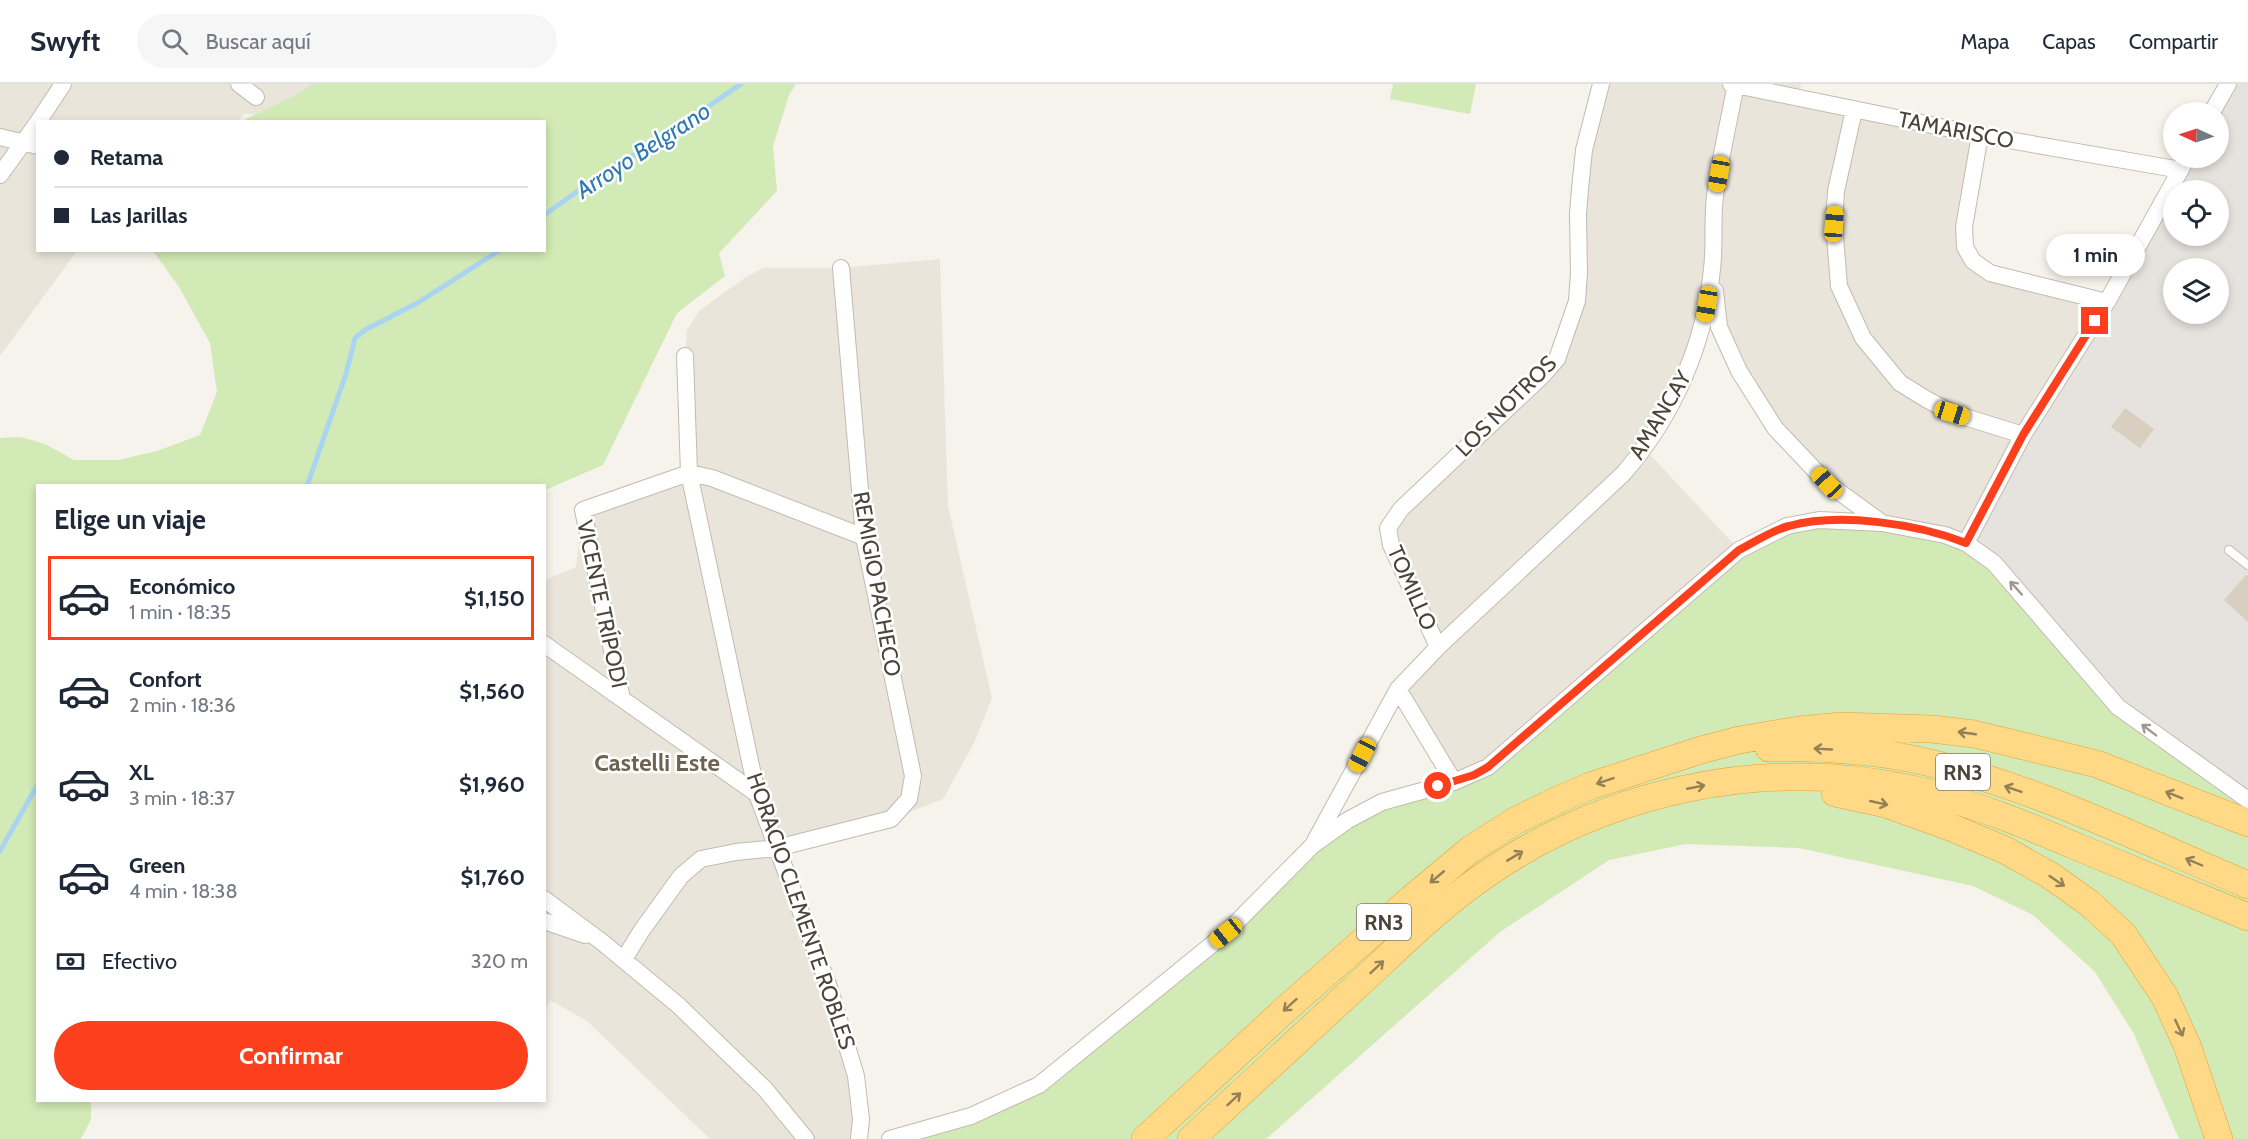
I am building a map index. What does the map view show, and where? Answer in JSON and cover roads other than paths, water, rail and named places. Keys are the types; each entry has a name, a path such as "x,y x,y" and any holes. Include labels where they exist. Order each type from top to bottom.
{"highway":[{"path":"1661,763 1739,740 1799,730 1841,726 1932,729 1996,739 2097,764 2248,823"},
{"name":"RN3","path":"1145,1139 1287,1008 1471,849 1515,821 1560,799 1590,786 1661,763 1739,750 1785,748 1870,752 1898,756 1952,769 2018,790 2248,885"},
{"path":"1761,778 1886,804 1950,827 2005,850 2051,876 2089,903 2123,934 2165,997 2187,1046 2219,1139"},
{"name":"RN3","path":"1191,1139 1421,927 1478,880 1562,830 1602,813 1672,792 1729,781 1761,778 1842,778 1923,791 2016,821 2248,917"}],"street":[{"path":"39,120 63,84"},
{"path":"239,84 256,97"},
{"name":"LOS NOTROS","path":"1388,528 1401,509 1542,376 1557,358 1577,301 1578,214 1584,150 1601,84"},
{"name":"TAMARISCO","path":"1734,84 1980,135 2163,161"},
{"name":"AMANCAY","path":"1313,845 1398,689 1438,647 1623,474 1645,449 1662,420 1693,358 1704,322 1712,269 1715,197 1734,84"},
{"path":"2218,102 2228,84"},
{"path":"1854,110 1836,191 1834,224 1839,286 1863,338 1900,383 1926,399 1952,413 2023,435"},
{"path":"0,175 30,145 36,128"},
{"path":"1980,135 1964,227 1965,247 1973,261 1989,273 2107,302"},
{"path":"0,137 30,145"},
{"path":"1966,543 2023,435 2107,302 2182,168"},
{"name":"REMIGIO PACHECO","path":"777,848 891,819 909,799 913,776 864,537 841,268"},
{"path":"1712,269 1719,327 1739,372 1775,428 1827,483 1882,523"},
{"name":"HORACIO CLEMENTE ROBLES","path":"685,357 689,473 757,794 830,990 856,1076 861,1119 859,1139"},
{"path":"689,473 712,478 864,537"},
{"name":"VICENTE TRÍPODI","path":"622,699 583,510 689,473"},
{"path":"894,1138 971,1116 1039,1084 1226,933 1313,845 1348,820 1382,802 1454,782 1488,767 1739,550 1787,526 1819,520 1882,523 1945,535 1966,543 1994,563 2118,707 2248,800"},
{"name":"TOMILLO","path":"1388,528 1391,545 1438,647"},
{"name":"VICENTE TRÍPODI","path":"546,645 757,794"},
{"path":"1398,689 1454,782"},
{"path":"624,959 681,876 701,860 736,852 777,848"},
{"path":"546,900 624,959 678,1005 765,1089 806,1139"},
{"path":"546,922 602,942"}],"lane":[{"path":"2229,550 2248,565"}],"waterway":[{"name":"Arroyo Belgrano","path":"546,214 619,162 663,142 741,84"},
{"name":"Arroyo Belgrano","path":"308,484 346,374 355,338 365,330 419,302 497,252"},
{"name":"Arroyo Belgrano","path":"0,851 36,788"}],"district":[{"name":"Castelli Este","path":"657,762"}]}
